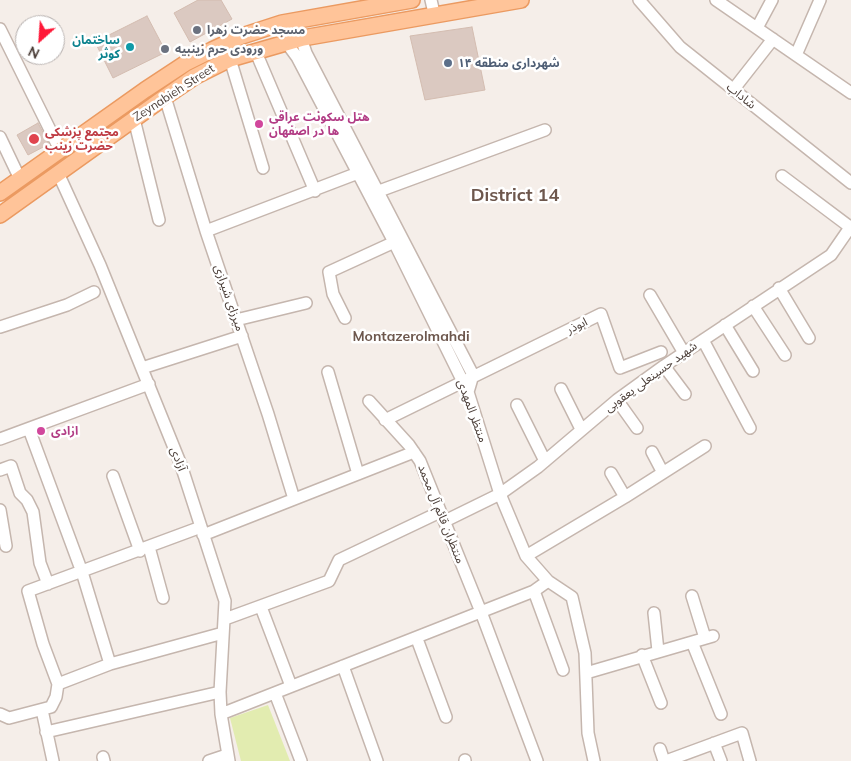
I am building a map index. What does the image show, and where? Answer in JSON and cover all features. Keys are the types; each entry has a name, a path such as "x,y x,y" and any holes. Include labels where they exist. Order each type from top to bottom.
{"main road":[{"name":"Zeynabieh Street","path":"0,193 186,62 242,36 282,23 412,0"},
{"name":"Zeynabieh Street","path":"0,215 194,77 230,59 286,42 433,7 521,0"}],"street":[{"name":"شاداب","path":"639,0 680,47 851,183"},
{"path":"716,0 851,93"},
{"path":"757,28 772,0"},
{"path":"796,56 820,0"},
{"path":"0,29 60,150"},
{"path":"303,38 302,55 373,193 545,130"},
{"path":"733,90 773,39"},
{"name":"منتظر المهدی","path":"286,42 302,55 358,172 373,193 398,240 465,387 500,494 526,556 548,581 572,597 580,624 586,673 588,733 594,761"},
{"path":"255,50 315,191"},
{"path":"230,59 263,168"},
{"name":"میرزای شیرازی","path":"165,97 206,231 294,499"},
{"path":"134,119 159,220"},
{"path":"0,137 20,179"},
{"path":"206,231 315,191 358,172"},
{"name":"آزادی","path":"58,173 100,265 181,465 225,601 220,692 221,714 228,758"},
{"path":"782,176 849,232"},
{"name":"شهید حسینعلی یعقوبی","path":"224,620 329,581 339,560 500,494 545,461 617,400 664,366 831,255 849,232"},
{"path":"345,318 333,294 329,272 398,240 473,375"},
{"path":"779,288 809,338"},
{"path":"0,327 67,306 94,292"},
{"path":"650,295 684,353"},
{"path":"236,320 306,302"},
{"path":"753,306 785,355"},
{"name":"ابوذر","path":"385,420 465,387 473,375 601,314 620,368 661,352"},
{"path":"725,325 753,371"},
{"path":"142,368 242,336"},
{"path":"703,340 750,428"},
{"path":"664,366 684,394"},
{"path":"328,372 358,474"},
{"path":"0,439 149,384"},
{"path":"561,389 581,429"},
{"name":"منتظران قائم آل محمد","path":"369,400 420,460 481,612 537,761"},
{"path":"617,400 637,428"},
{"path":"516,405 545,461"},
{"path":"29,429 82,572 110,664"},
{"path":"526,556 625,497 705,446"},
{"path":"0,714 9,718 51,707 58,684 43,644 28,591 144,549 294,499 414,452"},
{"path":"652,452 663,473"},
{"path":"0,470 11,466 20,493 27,500 33,512 40,563 48,584"},
{"path":"610,473 625,497"},
{"path":"113,476 163,598"},
{"path":"0,510 6,546"},
{"path":"221,714 342,666 417,639 534,591 548,581"},
{"path":"534,591 564,670"},
{"path":"586,673 642,655 709,637 692,596"},
{"path":"261,607 291,686"},
{"path":"654,613 658,651"},
{"path":"58,684 110,664 223,633"},
{"path":"417,639 446,717"},
{"path":"692,642 721,714"},
{"path":"642,655 661,703"},
{"path":"342,666 377,761"},
{"path":"46,732 220,692"},
{"path":"275,693 301,761"},
{"path":"42,710 53,761"},
{"path":"660,749 665,761 742,733 750,761"},
{"path":"714,743 721,761"},
{"path":"209,761 228,758"}],"green space":[{"path":"268,705 290,761 241,761 230,718"}],"building":[{"name":"مسجد حضرت زهرا","path":"198,0 221,0 232,19 190,42 174,13"},
{"name":"ساختمان کوثر","path":"147,16 166,52 113,78 95,42"},
{"name":"شهرداری منطقه ۱۴","path":"472,27 485,90 425,100 410,36"},
{"name":"مجتمع پزشکی حضرت زینب","path":"38,123 49,144 28,155 17,135"}],"place":[{"name":"مسجد حضرت زهرا","path":"197,30"},
{"name":"ساختمان کوثر","path":"130,47"},
{"name":"ورودی حرم زینبیه","path":"165,49"},
{"name":"شهرداری منطقه ۱۴","path":"448,63"},
{"name":"هتل سکونت عراقی ها در اصفهان","path":"259,124"},
{"name":"مجتمع پزشکی حضرت زینب","path":"34,139"},
{"name":"ازادی","path":"41,431"}],"district":[{"name":"District 14","path":"515,196"},
{"name":"Montazerolmahdi","path":"411,337"}]}
